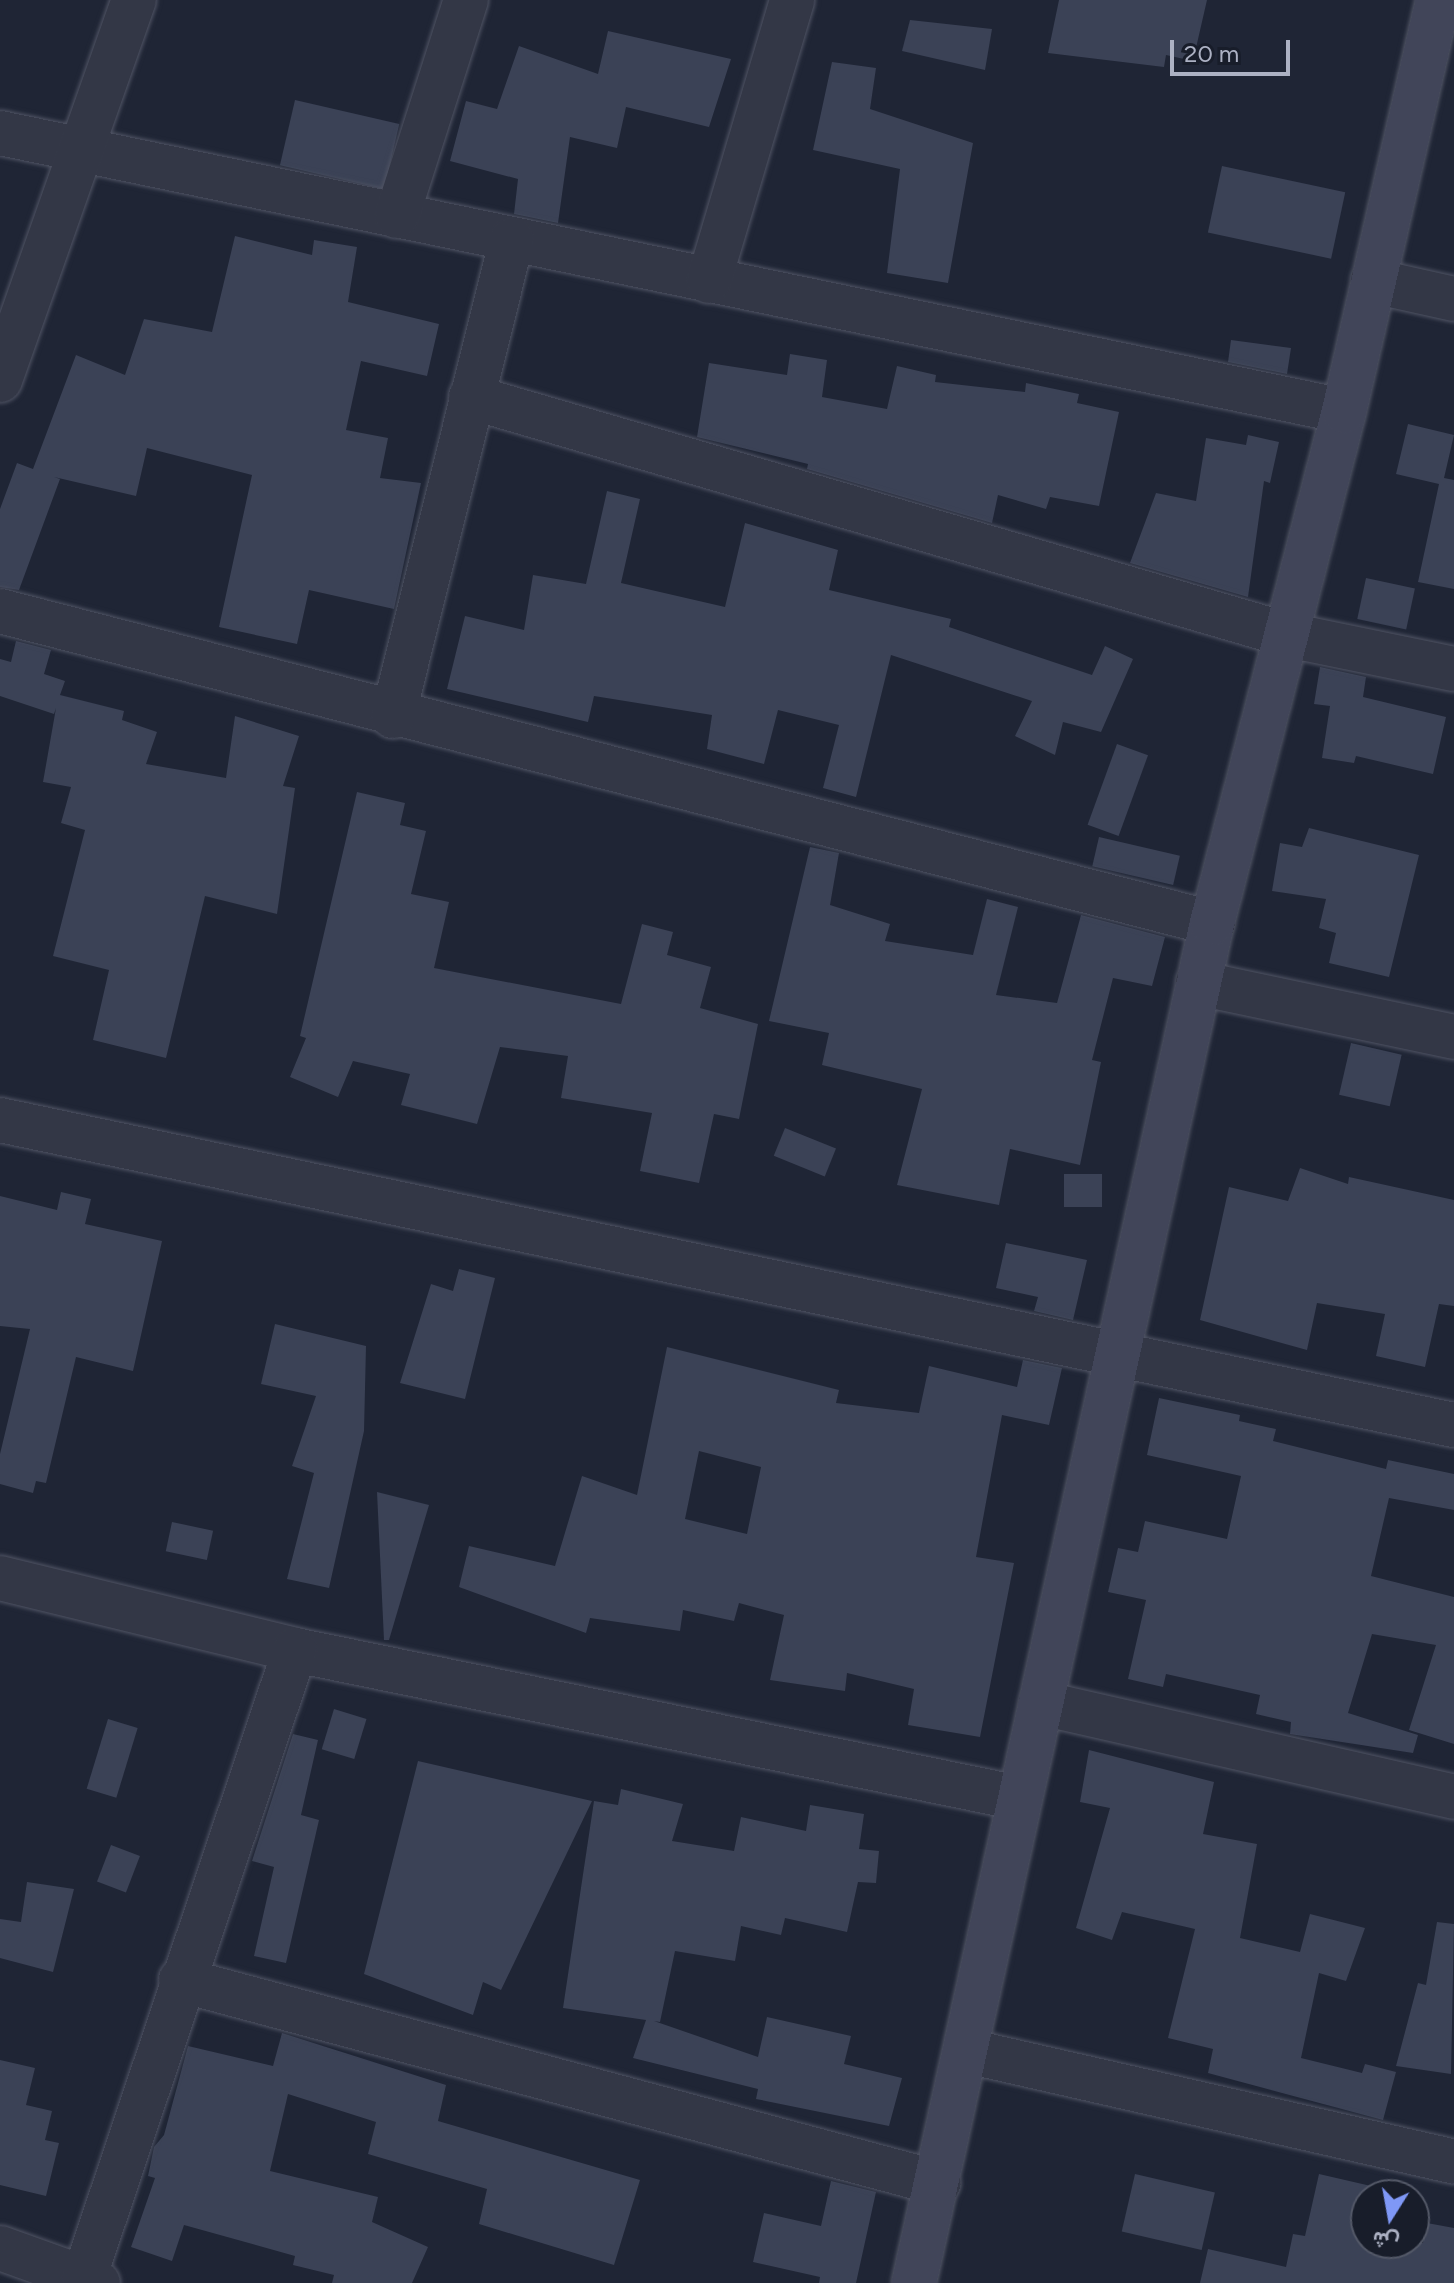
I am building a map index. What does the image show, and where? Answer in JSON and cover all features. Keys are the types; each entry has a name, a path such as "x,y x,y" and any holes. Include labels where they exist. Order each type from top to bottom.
{"street":[{"path":"0,380 134,0"},
{"path":"397,216 466,0"},
{"path":"709,281 792,0"},
{"path":"914,2283 1198,983 1344,411 1438,0"},
{"path":"0,133 1344,411"},
{"path":"393,716 512,240"},
{"path":"1373,281 1454,299"},
{"path":"471,397 1288,635 1454,669"},
{"path":"0,611 393,716 1212,923"},
{"path":"1198,983 1454,1037"},
{"path":"0,1120 1118,1359 1454,1425"},
{"path":"1,1583 295,1650 1019,1798"},
{"path":"0,2248 91,2280 181,1980 295,1650"},
{"path":"1041,1703 1454,1797"},
{"path":"181,1980 938,2183"},
{"path":"967,2051 1454,2162"}],"building":[{"path":"1059,0 1207,0 1193,61 1166,55 1164,67 1048,53"},
{"path":"910,20 992,29 985,70 902,51"},
{"path":"608,31 731,59 709,127 626,107 617,148 570,137 558,223 514,214 518,179 450,161 466,101 497,109 519,46 598,74"},
{"path":"832,62 876,68 870,109 973,143 948,283 887,273 900,169 813,150"},
{"path":"295,100 399,124 384,189 280,165"},
{"path":"1222,166 1345,192 1331,259 1208,233"},
{"path":"235,236 312,255 314,240 357,247 348,302 439,324 427,376 361,361 346,430 388,438 380,478 421,483 394,609 309,590 297,644 219,627 252,475 147,448 136,496 54,477 60,479 19,590 0,587 0,509 17,463 33,469 76,355 125,375 144,319 212,332"},
{"path":"1231,340 1291,348 1287,374 1228,362"},
{"path":"790,354 827,360 822,397 887,409 897,366 936,375 935,382 1025,392 1026,383 1079,394 1077,403 1119,412 1099,506 1050,497 1046,509 998,495 992,523 807,469 808,464 697,437 709,363 787,375"},
{"path":"1408,424 1454,435 1444,478 1454,480 1454,589 1418,582 1439,484 1396,474"},
{"path":"1248,435 1279,442 1270,483 1264,481 1248,597 1130,563 1156,493 1196,501 1206,438 1246,445"},
{"path":"607,491 640,499 621,583 725,607 745,523 838,550 829,590 951,619 949,627 1092,675 1105,646 1133,659 1101,732 1063,722 1055,755 1015,736 1032,701 891,655 856,797 823,788 839,725 778,710 764,764 707,749 712,715 594,696 588,722 447,689 465,616 524,630 533,575 586,584"},
{"path":"1366,578 1415,588 1406,629 1357,619"},
{"path":"16,641 51,650 44,674 65,681 60,695 124,711 122,720 157,732 146,764 226,778 235,716 299,736 283,786 295,788 277,914 205,896 166,1058 93,1040 109,970 53,956 85,830 61,823 71,787 43,782 56,708 54,714 0,696 0,659 11,662"},
{"path":"1320,667 1366,677 1363,697 1446,717 1433,774 1356,756 1354,763 1322,758 1330,706 1314,704"},
{"path":"1117,744 1148,755 1119,836 1088,825"},
{"path":"357,792 405,803 400,825 426,831 411,894 449,902 434,968 621,1004 642,924 673,932 667,955 711,967 700,1008 758,1024 739,1119 714,1114 699,1183 640,1171 652,1113 561,1098 568,1056 500,1047 477,1124 401,1105 410,1074 353,1061 338,1097 290,1077 306,1038 300,1036"},
{"path":"1309,828 1419,855 1389,977 1329,963 1336,933 1319,928 1326,899 1272,891 1280,843 1302,847"},
{"path":"1099,837 1180,856 1173,885 1092,866"},
{"path":"810,847 839,853 830,905 890,924 885,941 973,955 987,899 1018,907 996,995 1057,1003 1081,915 1165,937 1152,986 1113,978 1092,1060 1101,1062 1080,1165 1010,1149 999,1205 897,1185 922,1089 822,1065 829,1033 769,1021"},
{"path":"1351,1043 1402,1055 1390,1106 1339,1095"},
{"path":"785,1128 836,1149 825,1176 774,1156"},
{"path":"1300,1168 1348,1184 1349,1177 1454,1200 1454,1306 1439,1304 1425,1367 1376,1356 1385,1314 1317,1303 1307,1350 1200,1320 1229,1187 1288,1201"},
{"path":"1064,1174 1102,1174 1102,1207 1064,1207"},
{"path":"61,1192 91,1199 85,1224 162,1241 133,1371 76,1357 46,1483 36,1481 33,1493 0,1484 0,1454 30,1329 0,1326 0,1196 57,1210"},
{"path":"1006,1243 1087,1260 1073,1320 1034,1311 1038,1297 996,1288"},
{"path":"459,1269 495,1278 465,1399 400,1383 431,1284 453,1291"},
{"path":"275,1324 366,1346 364,1431 329,1588 287,1579 314,1473 292,1466 316,1396 261,1384"},
{"path":"667,1347 839,1390 836,1403 919,1413 929,1366 1017,1387 1023,1360 1062,1368 1049,1425 1002,1415 976,1557 1014,1563 980,1737 908,1725 914,1689 847,1673 845,1691 770,1680 784,1615 739,1603 734,1621 683,1610 680,1631 590,1618 586,1633 459,1587 469,1546 555,1566 582,1476 637,1495","holes":["699,1451 761,1467 747,1534 685,1519"]},
{"path":"1159,1398 1240,1415 1239,1421 1276,1429 1273,1441 1386,1469 1388,1460 1454,1474 1454,1510 1389,1498 1371,1576 1454,1597 1454,1744 1409,1730 1436,1645 1372,1634 1348,1713 1418,1735 1413,1753 1290,1734 1291,1722 1256,1714 1260,1695 1166,1674 1163,1687 1128,1679 1146,1600 1108,1592 1118,1548 1138,1552 1145,1521 1227,1539 1241,1476 1147,1455"},
{"path":"377,1492 429,1505 389,1640 384,1640"},
{"path":"172,1522 213,1531 207,1560 166,1551"},
{"path":"334,1709 367,1719 354,1759 322,1749"},
{"path":"108,1719 138,1728 116,1798 87,1789"},
{"path":"293,1734 318,1740 301,1815 319,1820 286,1963 254,1956 274,1867 252,1861"},
{"path":"1089,1750 1214,1782 1203,1834 1257,1844 1240,1938 1300,1952 1310,1914 1365,1928 1346,1981 1319,1973 1301,2058 1362,2073 1365,2064 1396,2072 1383,2120 1208,2073 1213,2049 1168,2038 1195,1929 1122,1912 1112,1940 1076,1928 1110,1808 1080,1802"},
{"path":"418,1761 592,1801 501,1990 483,1982 473,2015 364,1974"},
{"path":"621,1789 683,1804 672,1841 734,1851 741,1817 806,1831 810,1805 864,1814 859,1849 879,1851 876,1883 858,1882 847,1932 785,1918 781,1935 741,1926 735,1961 675,1951 660,2022 654,2021 758,2057 767,2017 851,2036 844,2064 902,2078 889,2126 756,2099 758,2089 633,2058 646,2020 563,2008 594,1801 618,1805"},
{"path":"111,1845 140,1856 126,1893 97,1881"},
{"path":"27,1882 74,1889 53,1972 0,1958 0,1919 21,1922"},
{"path":"1437,1922 1454,1924 1451,2074 1396,2066 1418,1983 1426,1985"},
{"path":"282,2033 446,2085 438,2121 640,2180 614,2265 479,2224 487,2189 368,2154 376,2122 288,2094 270,2171 378,2197 372,2222 428,2247 412,2283 332,2283 334,2275 293,2265 295,2256 184,2225 172,2261 131,2247 155,2178 148,2176 154,2147 164,2135 188,2046 273,2066"},
{"path":"0,2060 35,2068 26,2105 52,2111 45,2140 59,2143 46,2196 0,2185"},
{"path":"1135,2174 1215,2192 1202,2250 1122,2231"},
{"path":"1319,2174 1350,2181 1350,2259 1430,2259 1430,2224 1454,2228 1454,2283 1200,2283 1208,2249 1286,2267 1293,2234 1305,2236"},
{"path":"831,2181 876,2192 856,2283 819,2283 820,2277 753,2262 764,2213 821,2226"}]}
